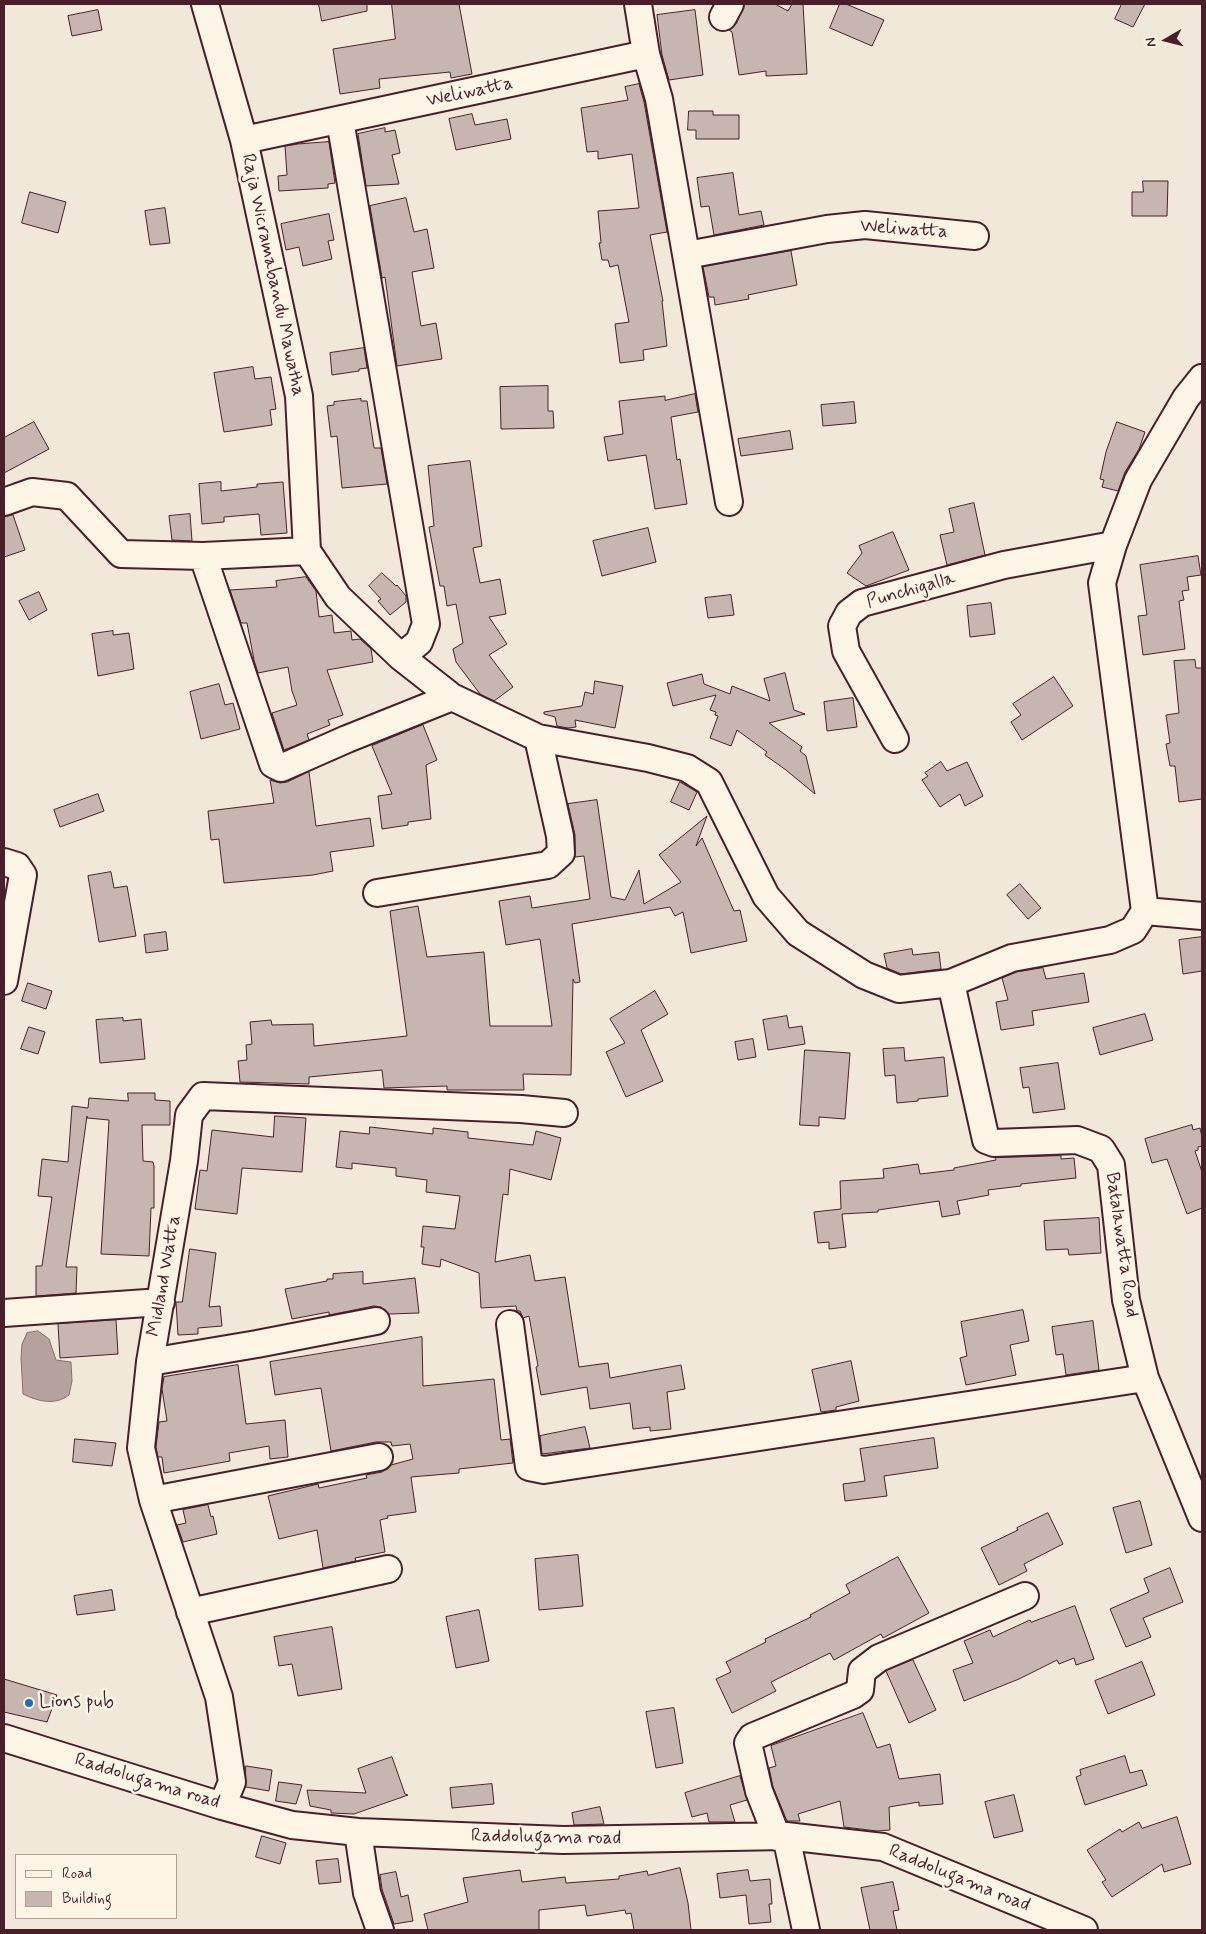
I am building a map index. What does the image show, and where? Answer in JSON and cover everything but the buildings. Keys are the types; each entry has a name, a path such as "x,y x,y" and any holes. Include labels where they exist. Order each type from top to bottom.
{"street":[{"name":"Raja Wicramabandu Mawatha","path":"205,4 244,140 299,396 307,551"},
{"path":"638,4 646,54 660,99 729,502"},
{"name":"Weliwatta","path":"244,140 646,54"},
{"path":"340,120 426,624 419,642 401,657"},
{"name":"Weliwatta","path":"687,256 827,229 865,225 975,236"},
{"path":"4,502 32,492 67,496 121,554 204,556 307,551 338,597 401,657 452,697 538,738 648,758 687,768 709,782 766,896 798,933 864,975 899,989 951,984 1012,958 1110,940 1133,930 1145,911 1102,582 1113,545 1138,480 1197,396"},
{"name":"Punchigalla","path":"895,739 846,651 842,626 849,613 862,603 1004,566 1113,545"},
{"path":"204,556 273,764 281,768 452,697"},
{"path":"377,893 548,865 561,854 560,836 538,738"},
{"path":"4,862 17,866 23,875 4,981"},
{"path":"1145,911 1202,916"},
{"name":"Batalawatta Road","path":"951,984 986,1140 994,1143 1076,1140 1101,1149 1111,1165 1126,1300 1145,1378 1202,1518"},
{"name":"Midland Watta","path":"222,1806 232,1782 219,1697 153,1500 141,1448 150,1362 184,1161 189,1115 204,1096 521,1109 564,1113"},
{"path":"4,1313 161,1302"},
{"path":"150,1362 376,1321"},
{"path":"510,1324 529,1467 544,1470 1145,1378"},
{"path":"153,1500 379,1457"},
{"path":"190,1612 388,1569"},
{"path":"806,1930 782,1836 759,1792 748,1743 752,1737 853,1695 860,1690 862,1671 878,1658 1025,1596"},
{"name":"Raddolugama road","path":"4,1738 222,1806 292,1825 358,1832 562,1840 782,1836 883,1847 1030,1919 1084,1930"},
{"path":"358,1832 367,1893 380,1930"}],"shaded area":[{"path":"38,1331 49,1339 56,1360 71,1362 72,1381 69,1395 64,1398 46,1401 34,1399 23,1394 22,1344 27,1333"}],"place":[{"name":"Lions pub","path":"29,1703"}]}
